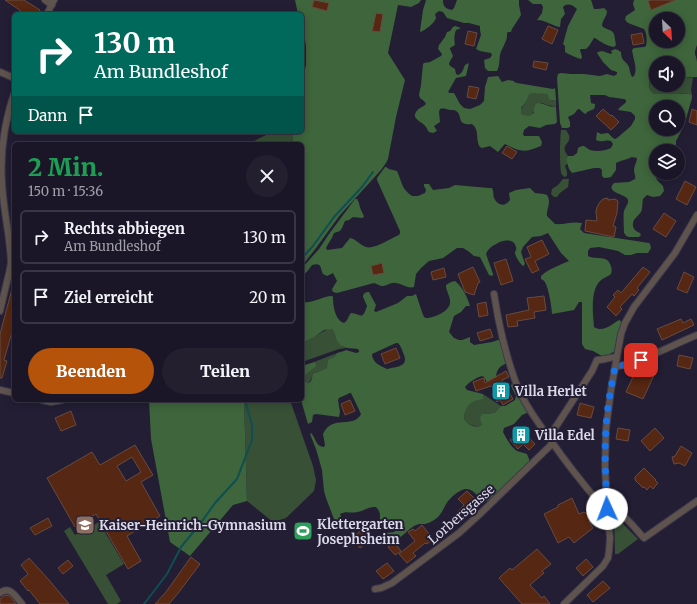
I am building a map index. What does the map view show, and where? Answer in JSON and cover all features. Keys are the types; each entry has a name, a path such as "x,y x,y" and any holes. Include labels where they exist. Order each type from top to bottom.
{"street":[{"path":"45,0 53,2 48,12"},
{"path":"0,72 12,77"},
{"path":"0,311 11,262 1,164 6,125 12,102"},
{"path":"564,604 603,566 608,558 610,538 605,466 606,429 621,334 630,314 675,253 697,215"},
{"path":"494,294 509,365 526,404 548,437 602,505 607,509 615,511 623,516 644,538 697,501"},
{"path":"615,367 652,355 697,334"},
{"path":"548,437 592,371 597,360 617,357"},
{"path":"0,390 12,393"},
{"name":"Lorbersgasse","path":"376,589 392,583 460,532 553,443"},
{"path":"0,593 3,590 10,591 22,604"}],"green space":[{"path":"295,0 421,0 419,3 411,7 398,5 388,53 405,80 388,159 381,170 340,215 304,263 304,142 293,142 292,134 304,134 304,74 306,65 306,46 304,34 304,12 298,12"},
{"path":"426,0 443,0 445,7 452,10 457,0 519,0 521,15 511,32 507,33 507,39 500,55 497,71 488,71 485,68 484,60 490,58 492,55 491,53 476,49 481,35 480,26 447,18 443,12 439,11 435,14 436,18 432,24 421,32 420,31"},
{"path":"528,0 591,0 594,9 604,8 607,11 602,26 613,32 616,45 614,47 609,46 594,38 586,49 580,50 582,57 581,59 568,54 565,52 565,46 563,44 568,26 577,9 570,5 565,5 563,7 565,14 561,19 560,27 537,20 542,13 543,7 541,4 533,4"},
{"path":"634,0 697,0 697,45 695,53 697,62 697,77 685,78 685,56 649,56 649,92 654,94 689,94 692,95 692,98 685,122 685,100 649,100 649,136 679,136 676,144 649,144 649,180 657,180 663,186 664,191 660,196 653,197 647,195 643,199 641,212 634,220 633,224 635,230 641,235 639,237 629,237 624,233 624,210 628,200 624,196 614,191 612,186 614,183 629,182 635,179 634,168 637,158 632,157 616,163 616,170 611,177 606,178 602,176 602,170 600,168 572,173 566,159 568,156 573,156 577,153 578,148 582,146 595,151 611,148 613,144 611,141 596,140 597,132 601,134 608,133 615,139 631,126 635,116 631,112 618,110 626,102 624,99 605,95 590,95 591,103 595,104 594,109 586,114 578,109 574,114 568,117 570,127 562,128 560,123 557,78 558,74 561,73 600,76 607,74 614,76 617,72 611,70 597,53 602,51 611,54 611,51 615,49 621,52 622,58 628,65 632,77 634,76 635,67 632,50 634,48 646,46 647,39 644,29 628,23 625,19 626,16 635,10 633,4"},
{"path":"455,26 461,28 456,30 454,38 455,45 450,48 453,56 449,65 455,69 456,74 458,75 462,72 465,65 469,63 466,76 456,78 448,92 454,93 464,108 470,109 480,105 484,101 485,87 488,77 498,76 502,82 508,80 517,83 553,89 555,88 555,101 550,100 547,94 532,93 529,95 521,108 521,113 528,116 534,113 534,107 537,104 541,103 556,107 557,122 555,124 546,125 540,128 529,126 524,130 524,136 539,136 542,142 541,146 523,151 505,144 498,152 490,146 482,148 480,147 477,132 474,126 472,124 462,122 455,110 440,109 440,122 434,126 437,131 433,133 429,132 425,125 416,119 415,114 417,111 426,104 419,95 423,64 441,56 442,54 438,49 439,45 447,32"},
{"path":"685,78 693,78 691,90 692,95 661,95 652,93 685,92"},
{"path":"534,92 547,94 552,101 555,101 556,99 556,107 542,103 535,105 534,112 530,116 522,114 520,111 529,95"},
{"path":"561,130 566,130 569,135 569,141 565,146 565,151 568,156 566,159 568,163 565,166 567,176 564,177 560,167"},
{"path":"268,134 292,134 293,142 252,142"},
{"path":"385,167 397,171 404,188 412,196 418,196 425,193 426,190 424,184 429,184 433,190 449,188 455,185 492,188 494,198 497,203 502,205 506,204 510,200 509,193 516,190 530,188 535,193 547,195 549,203 547,216 555,224 575,222 582,223 580,229 584,233 649,243 651,248 648,253 625,255 618,251 599,247 590,248 588,251 588,256 608,261 612,270 611,274 602,279 597,285 593,297 593,316 594,327 597,329 607,327 619,320 622,322 617,350 608,355 602,356 585,349 582,344 582,302 579,302 574,310 552,314 548,291 544,280 541,279 541,276 551,269 569,261 561,253 548,233 541,236 532,237 523,247 521,252 525,264 523,266 516,256 515,244 512,241 502,241 492,246 486,254 493,274 492,276 489,275 480,257 474,256 463,248 457,248 443,258 429,261 416,274 414,287 394,283 382,286 374,283 337,293 333,292 332,289 337,281 333,273 327,276 323,274 318,264 312,265 304,274 304,266 319,249 355,199 358,201 364,217 353,217 345,221 340,231 334,233 326,248 327,250 342,248 350,238 366,247 373,247 399,235 400,231 377,178"},
{"path":"563,179 569,179 568,187 557,197 554,197 551,194 552,189"},
{"path":"455,281 466,296 470,306 466,306 461,312 454,316 449,332 454,338 459,340 470,337 470,342 474,345 501,339 507,363 498,369 496,381 487,382 482,376 468,383 465,387 467,390 483,394 483,399 474,401 469,405 465,412 464,419 472,426 477,427 482,425 480,418 483,414 494,413 501,406 505,406 515,400 516,396 511,386 514,382 529,412 522,415 514,424 504,428 503,432 517,451 527,454 529,462 493,499 488,501 484,500 470,490 465,489 460,491 449,499 437,518 427,524 419,524 411,528 397,539 389,540 387,534 385,533 394,532 397,530 396,528 385,528 378,526 380,514 376,507 340,514 344,526 342,528 338,528 326,498 322,470 310,434 311,433 313,435 319,446 324,447 323,434 327,428 337,423 353,421 361,414 350,393 339,398 338,400 340,412 339,417 316,414 313,415 312,422 308,424 302,402 304,402 304,376 306,382 309,383 313,374 327,368 328,360 334,357 337,353 346,350 356,353 359,351 358,349 342,346 338,342 332,329 324,330 304,342 304,302 310,302 332,296 338,319 344,323 351,313 361,316 364,314 367,306 363,297 366,293 369,292 376,305 374,311 376,312 398,303 407,296 416,294 424,317 429,318 444,312 449,306 450,300 446,285","holes":["396,343 398,343 405,362 397,367 387,369 379,365 372,357 372,354"]},
{"path":"328,329 332,329 343,347 347,348 339,349 304,361 304,342"},
{"path":"337,353 326,369 314,374 309,383 306,382 304,376 316,364 314,362"},
{"path":"314,362 316,363 315,367 304,376 304,365"},
{"path":"483,394 501,406 494,413 484,414 481,426 471,425 464,419 465,411 469,404 481,398"},
{"path":"149,402 244,402 247,501 233,505 190,556 170,542 151,439"},
{"path":"244,402 291,402 313,466 316,480 314,491 286,518 273,522 247,501"},
{"path":"614,515 638,539 618,554 615,554"},
{"path":"99,522 124,564 106,575 121,601 117,604 108,604 64,531 70,527 75,535"}],"building":[{"path":"5,0 24,0 40,10 39,12 20,12"},
{"path":"314,0 329,3 327,11 312,7"},
{"path":"676,0 651,10 648,1"},
{"path":"376,13 383,14 380,32 372,31"},
{"path":"548,26 558,30 552,44 542,39"},
{"path":"468,31 477,33 474,46 465,44"},
{"path":"642,33 644,43 633,45 631,35"},
{"path":"534,61 548,63 546,70 533,67"},
{"path":"469,86 479,88 476,99 467,97"},
{"path":"603,109 619,122 611,130 596,116"},
{"path":"692,109 697,111 697,125 689,122"},
{"path":"507,146 517,152 512,159 502,153"},
{"path":"685,181 696,187 687,205 676,199"},
{"path":"608,198 608,200 615,199 618,201 617,213 613,226 616,227 614,237 585,231 586,220 597,221 597,207 603,199"},
{"path":"664,213 676,221 666,237 653,229"},
{"path":"542,240 549,254 535,261 539,270 532,273 525,259 531,257 527,247"},
{"path":"506,259 513,281 501,285 494,263"},
{"path":"382,263 384,273 373,275 371,266"},
{"path":"473,267 480,282 478,283 474,295 465,292 458,274"},
{"path":"643,267 650,272 637,288 639,290 634,296 632,294 620,307 622,309 616,316 607,307 615,297 613,295 618,290 621,293"},
{"path":"444,268 446,277 433,280 431,272"},
{"path":"684,272 694,277 687,293 677,289"},
{"path":"12,289 12,332 4,360 7,361 2,378 0,378 0,334"},
{"path":"544,296 546,310 534,312 535,318 517,321 518,326 508,327 506,315 529,310 527,298"},
{"path":"486,302 488,315 479,317 477,304"},
{"path":"681,319 683,323 691,319 694,325 662,340 657,329"},
{"path":"490,329 493,337 480,341 477,333"},
{"path":"396,348 400,358 385,364 381,354"},
{"path":"679,355 693,358 690,369 677,366"},
{"path":"645,366 656,371 643,399 626,392 637,368 643,371"},
{"path":"506,371 509,377 502,380 503,382 476,391 473,382 484,378 485,383"},
{"name":"Villa Herlet","path":"506,387 513,399 503,405 500,400 497,402 493,395"},
{"path":"350,400 355,411 345,415 341,404"},
{"path":"580,403 594,407 591,418 577,415"},
{"path":"71,411 76,425 61,431 55,418"},
{"path":"618,428 630,430 628,441 616,439"},
{"path":"655,428 664,438 650,451 641,441"},
{"name":"Villa Edel","path":"522,430 535,444 529,450 523,444 518,449 510,440"},
{"path":"135,445 153,475 141,482 160,516 127,536 141,561 128,569 96,514 75,527 47,478 92,452 100,465","holes":["132,457 141,472 126,481 117,466"]},
{"path":"681,446 692,453 685,466 679,463 674,464 672,457 675,456"},
{"path":"644,468 658,483 653,489 650,486 647,490 644,487 643,488 635,480 635,477"},
{"path":"467,491 480,504 463,521 456,514 464,505 458,499"},
{"path":"572,498 579,514 584,512 593,517 589,522 593,528 574,543 569,537 558,543 544,514"},
{"path":"48,518 52,526 35,535 30,528"},
{"path":"422,525 433,539 427,544 425,543 413,553 416,556 407,563 399,554 415,541 408,532 413,529 415,531"},
{"path":"364,528 372,538 360,548 352,538"},
{"path":"394,542 401,551 395,555 388,547"},
{"path":"537,549 551,564 542,571 544,573 530,585 542,598 544,596 550,604 522,604 499,578 510,568 512,570"},
{"path":"191,557 200,564 179,592 169,604 155,604 166,592"},
{"path":"29,558 69,604 40,604 29,590 28,591 20,581 28,574 21,565"},
{"path":"586,559 593,567 583,576 576,568"},
{"path":"68,560 73,566 63,574 58,568"},
{"path":"387,563 394,571 383,579 376,571"},
{"path":"603,581 610,588 593,602 587,595"},
{"path":"5,595 10,596 16,604 0,604 0,599"}],"waterway":[{"path":"304,256 334,217 362,187 373,172"},
{"path":"144,604 167,574 181,547 215,503 237,479 252,440 252,425 246,402"}],"place":[{"name":"Villa Herlet","path":"501,391"},
{"name":"Villa Edel","path":"521,435"},
{"name":"Kaiser-Heinrich-Gymnasium","path":"85,525"},
{"name":"Klettergarten Josephsheim","path":"303,531"}],"route":[{"path":"607,509 605,466 606,429 609,399 615,367 641,360"}]}
